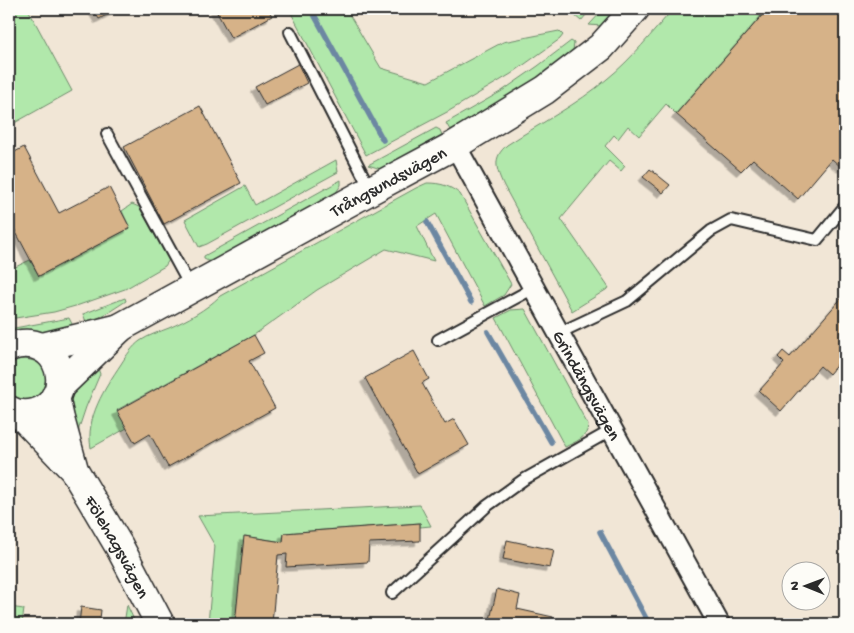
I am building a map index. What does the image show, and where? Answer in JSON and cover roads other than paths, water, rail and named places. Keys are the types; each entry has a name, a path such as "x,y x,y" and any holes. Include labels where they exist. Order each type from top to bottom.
{"main road":[{"name":"Trångsundsvägen","path":"42,347 121,327 455,145 545,90 601,47 635,9"},
{"name":"Trångsundsvägen","path":"12,412 30,414 39,412 48,406 58,392 121,327"},
{"path":"9,347 30,343 42,347"},
{"name":"Fölehagsvägen","path":"42,347 51,354 58,364 60,375 58,392 60,419 74,470 119,546 160,624"},
{"name":"Fölehagsvägen","path":"12,412 74,470"}],"street":[{"name":"Grindängsvägen","path":"455,145 720,624"}],"lane":[{"path":"290,32 371,190"},
{"path":"107,134 191,288"},
{"path":"559,333 627,301 711,231 731,220 817,240 845,206"},
{"path":"438,340 534,288"},
{"path":"392,593 487,506 523,480 612,430"}],"waterway":[{"path":"311,9 383,140"},
{"path":"427,222 471,302"},
{"path":"488,332 551,442"},
{"path":"600,532 649,624"}]}
